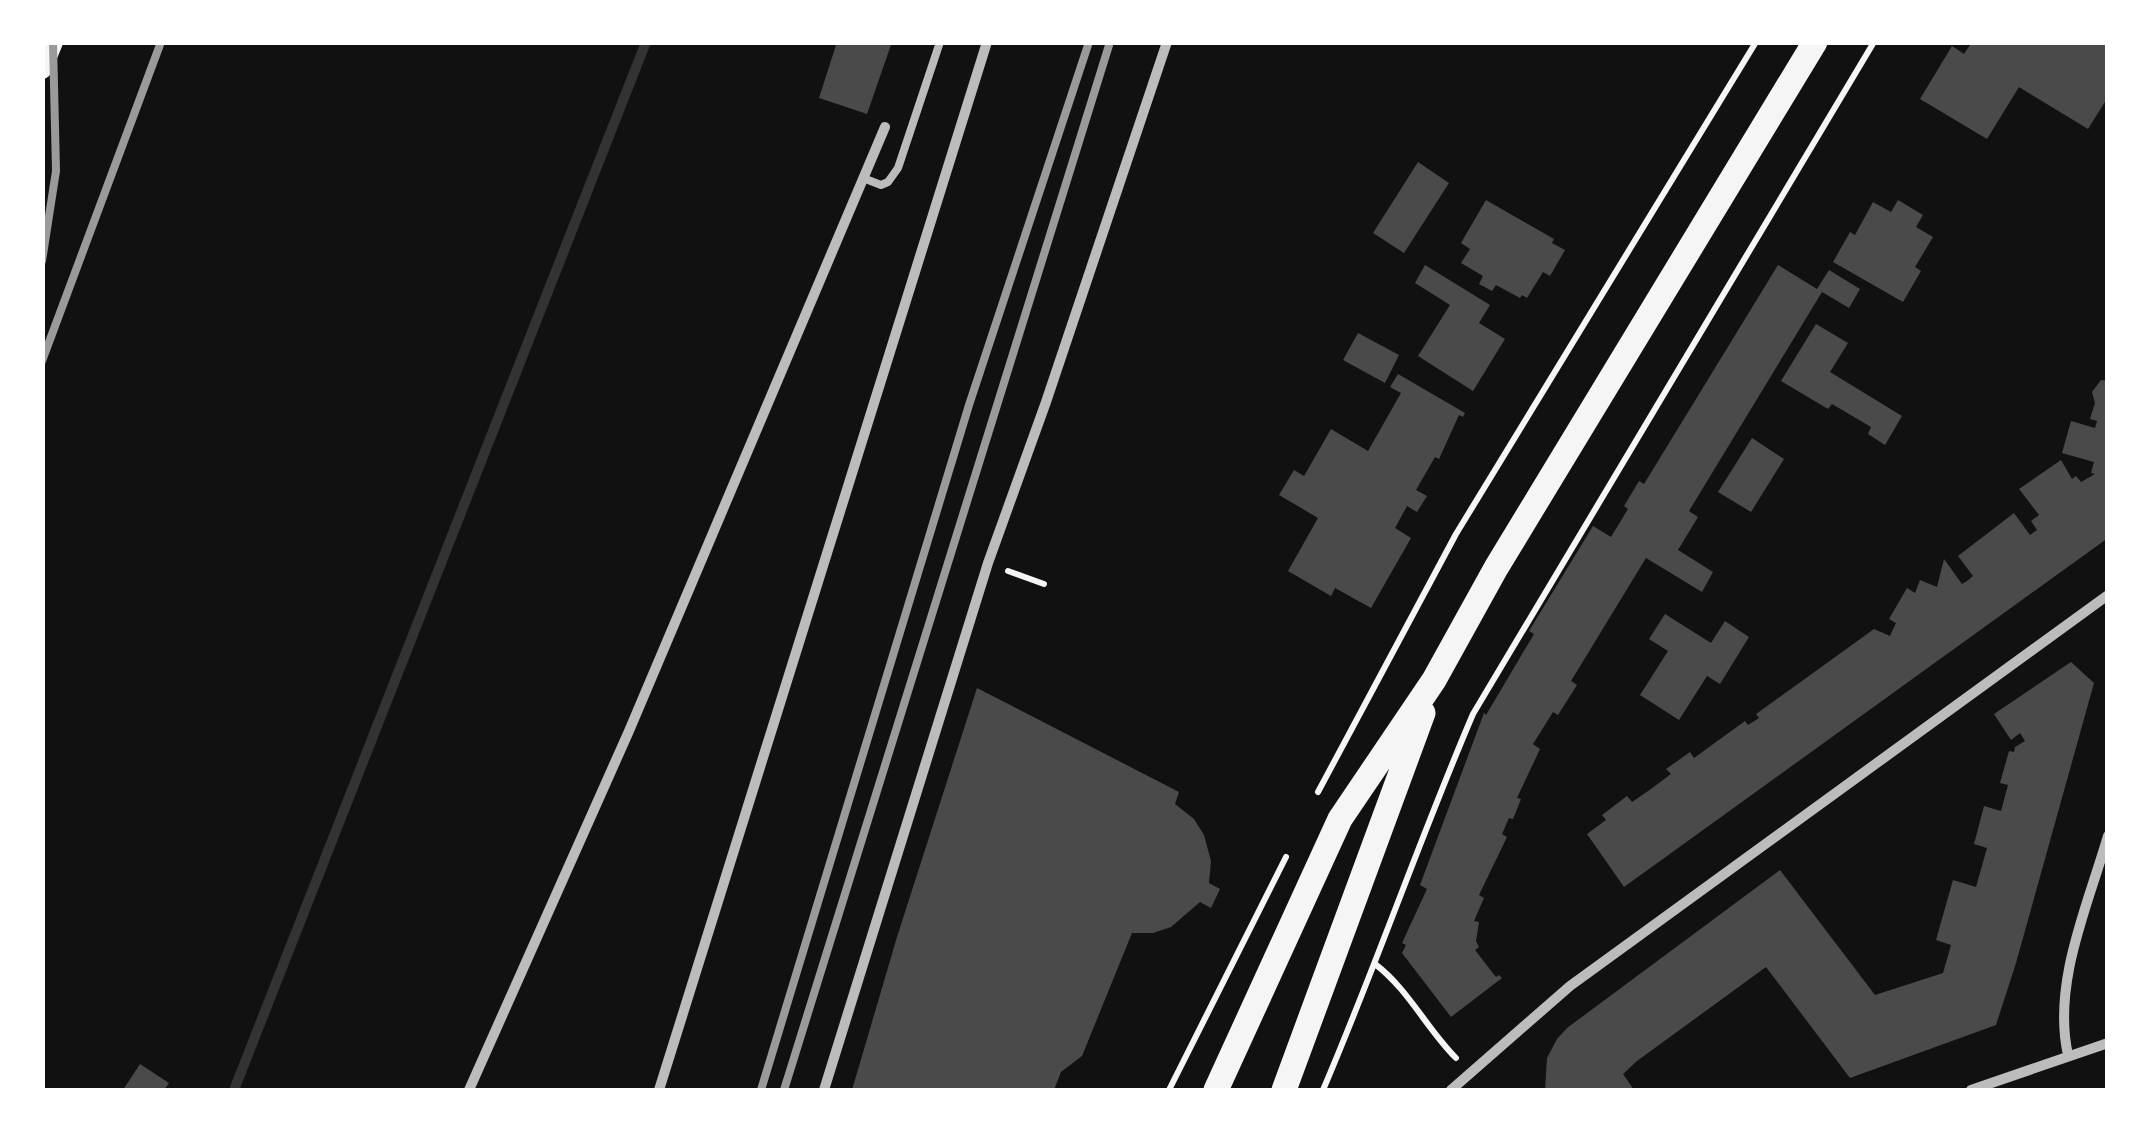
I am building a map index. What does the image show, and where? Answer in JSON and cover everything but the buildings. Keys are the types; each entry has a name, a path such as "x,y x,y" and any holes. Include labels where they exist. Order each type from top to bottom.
{"main road":[{"path":"42,69 52,42"},
{"path":"1216,1090 1340,819 1434,680 1496,568 1815,42"},
{"path":"1284,1090 1434,680"}],"street":[{"path":"659,1090 987,42"},
{"path":"824,1090 988,563 1167,42"},
{"path":"470,1090 636,713 885,127"},
{"path":"1451,1090 1570,986 2108,595"},
{"path":"2068,1055 2062,1025 2065,989 2108,836"},
{"path":"1971,1090 2006,1084 2068,1055 2108,1043"}],"lane":[{"path":"863,178 881,185 898,168 940,42"}],"path":[{"path":"1310,808 1456,534 1756,42"},
{"path":"1323,1090 1429,817 1474,714 1874,42"},
{"path":"1018,574 1044,584"},
{"path":"1169,1090 1294,841"},
{"path":"1375,964 1390,976 1438,1040 1471,1073"}],"waterway":[{"path":"234,1090 646,42"}],"railway":[{"path":"42,261 56,171 53,42"},
{"path":"42,361 161,42"},
{"path":"761,1090 969,405 1089,42"},
{"path":"784,1090 1110,42"}]}
